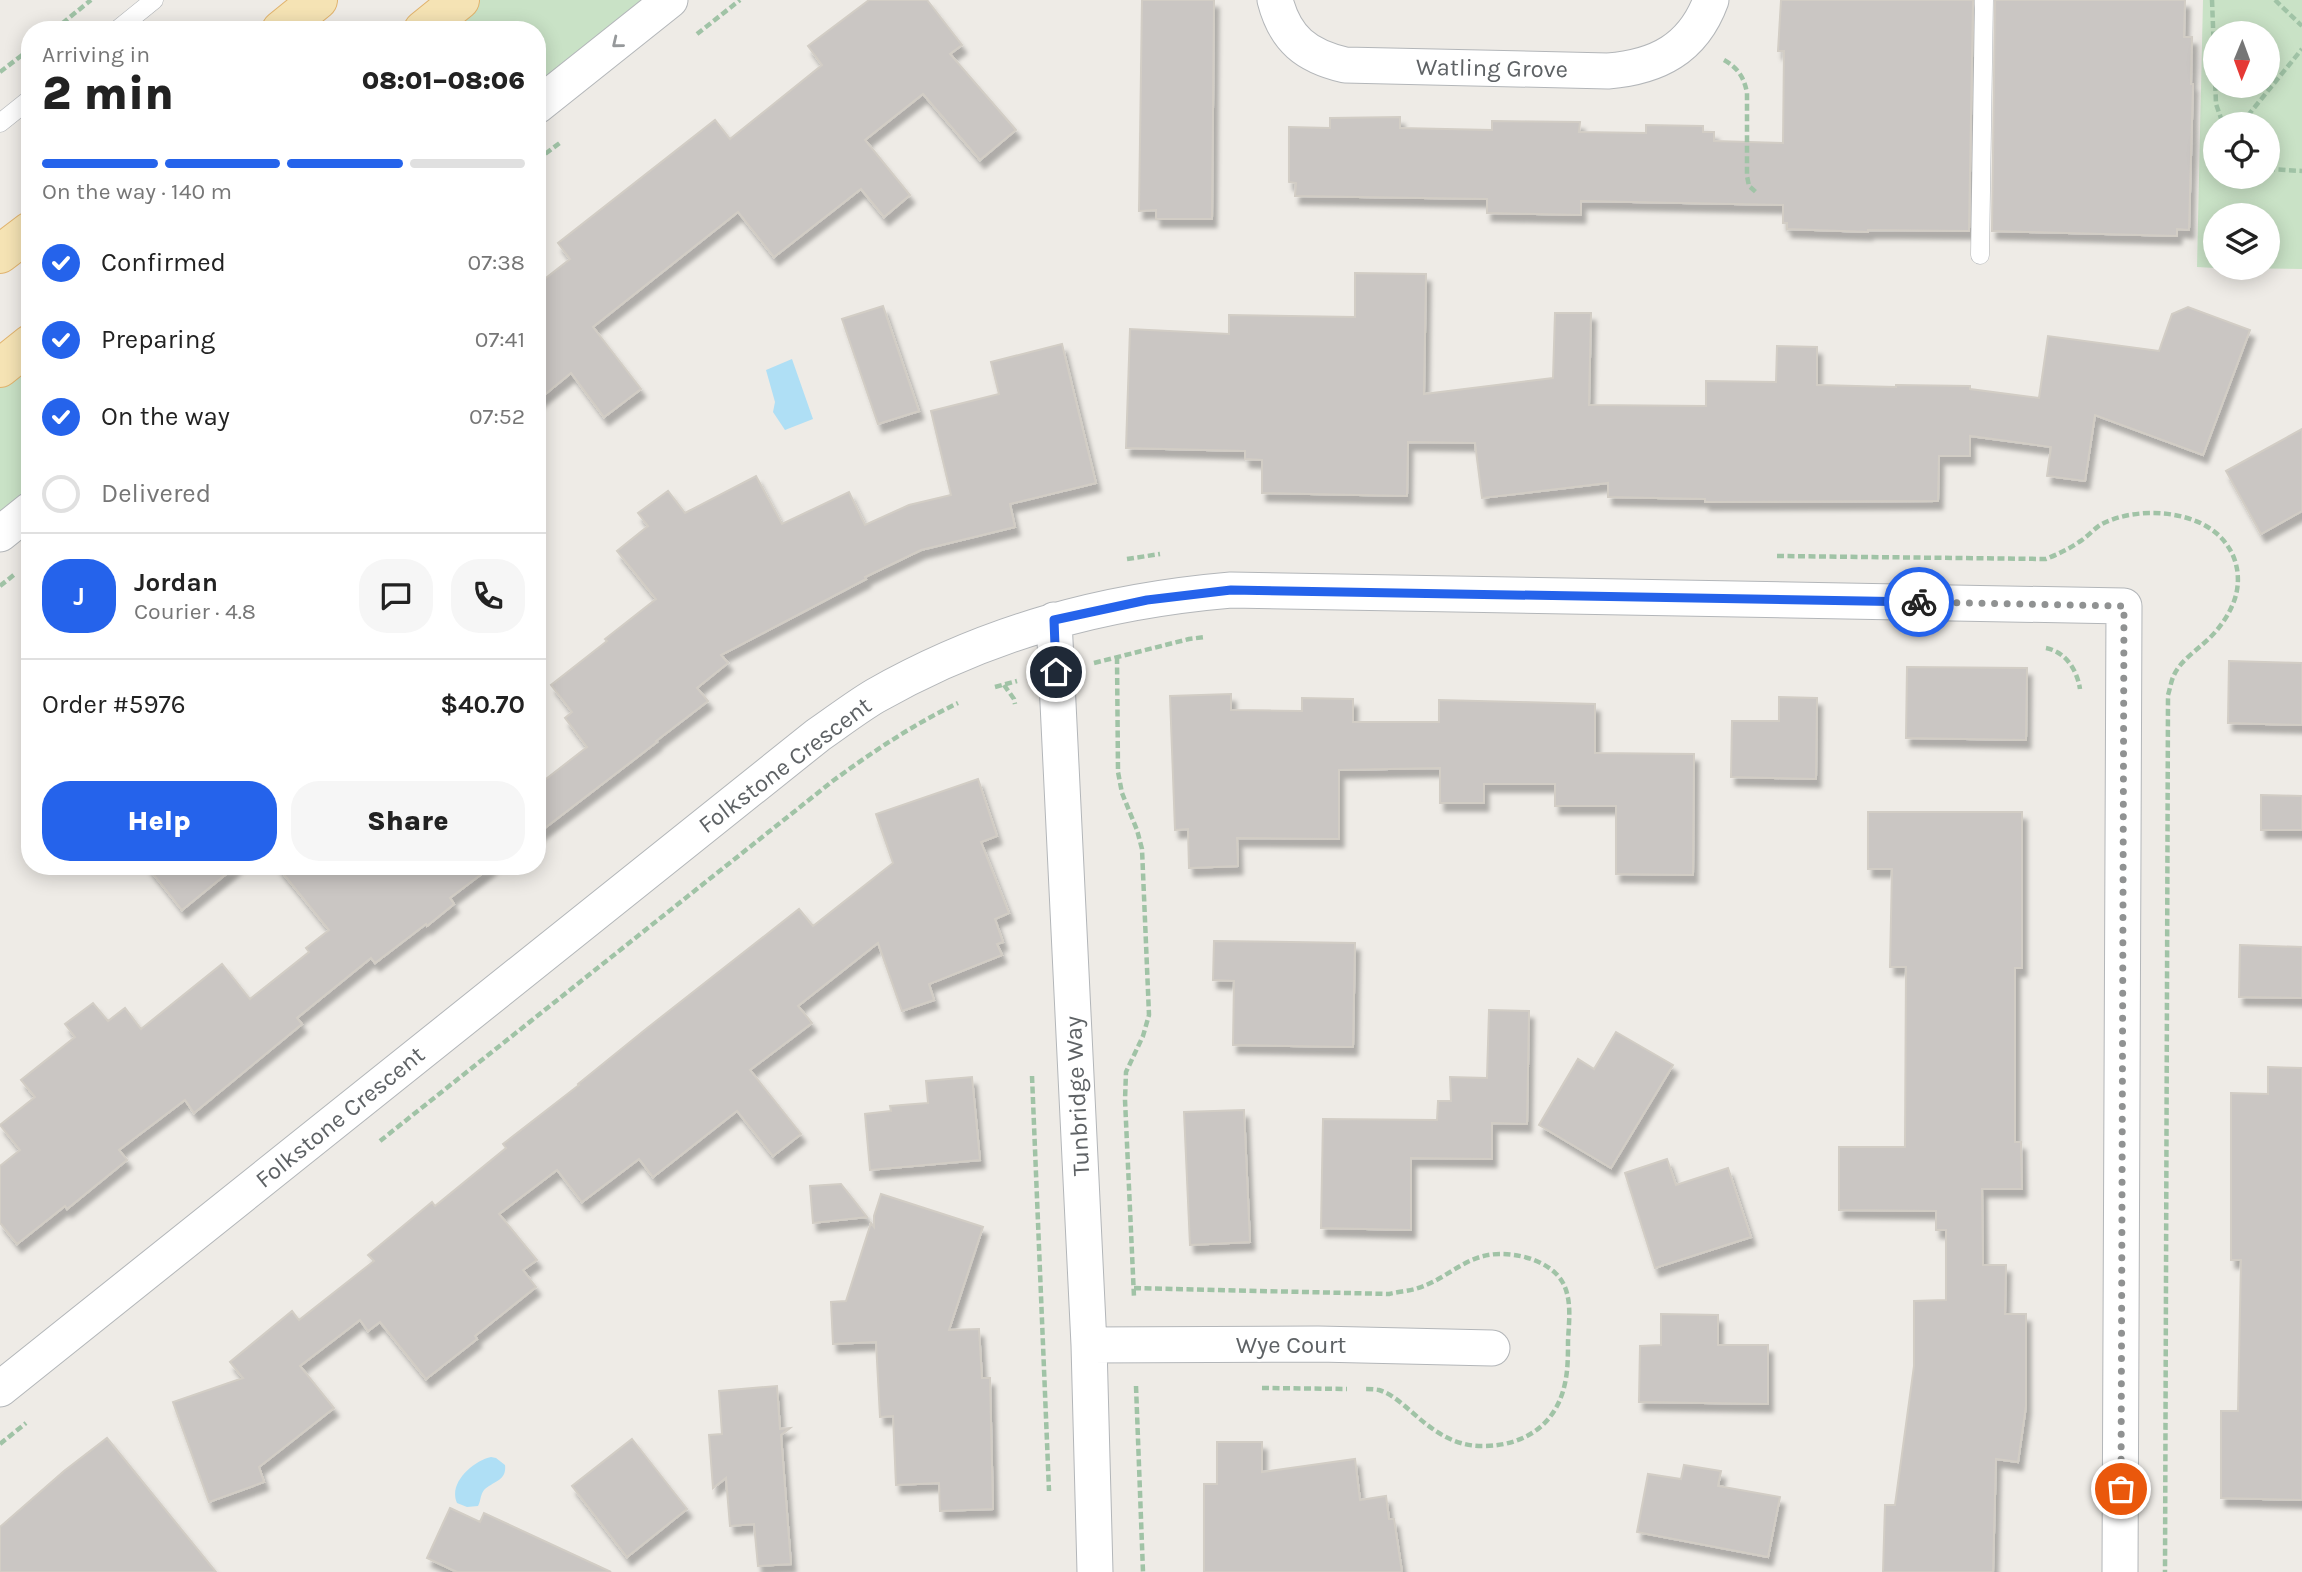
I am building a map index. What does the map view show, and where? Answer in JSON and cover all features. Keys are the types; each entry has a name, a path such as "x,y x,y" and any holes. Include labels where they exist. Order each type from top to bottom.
{"main road":[{"path":"292,21 318,0"},
{"path":"434,21 460,0"},
{"path":"0,254 21,237"},
{"path":"0,368 21,351"}],"street":[{"path":"546,99 670,0"},
{"name":"Watling Grove","path":"1275,0 1281,20 1289,34 1300,45 1328,61 1345,65 1608,71 1630,69 1670,55 1685,43 1711,0"},
{"path":"0,534 21,517"},
{"name":"Folkstone Crescent","path":"0,1389 818,736 873,698 930,668 990,642 1054,620 1100,609 1231,590 2124,606 2120,1572"},
{"name":"Tunbridge Way","path":"1054,620 1090,1345 1095,1572"},
{"name":"Wye Court","path":"1090,1345 1318,1344 1492,1348"}],"lane":[{"path":"128,21 154,0"},
{"path":"1980,256 1984,0"},
{"path":"0,123 21,106"}],"path":[{"path":"65,21 91,0"},
{"path":"2212,0 2216,104 2219,112"},
{"path":"2274,0 2302,26"},
{"path":"2251,112 2302,49"},
{"path":"0,72 21,56"},
{"path":"1720,58 1738,70 1745,81 1748,176 1749,186 1756,193"},
{"path":"2280,170 2302,172"},
{"path":"1774,556 2046,559 2081,541 2099,526 2118,518 2164,514 2187,517 2207,525 2223,538 2232,552 2238,592 2231,610 2206,641 2174,673 2168,695 2165,1572"},
{"path":"1121,561 1165,554"},
{"path":"1093,664 1189,639 1211,636"},
{"path":"2040,647 2054,650 2065,657 2079,680 2081,695"},
{"path":"1117,657 1118,772 1122,793 1142,849 1149,1015 1143,1036 1126,1072 1134,1297"},
{"path":"990,689 1021,680"},
{"path":"1004,685 1014,699 1017,713"},
{"path":"380,1142 834,780 929,717 967,699"},
{"path":"1032,1073 1049,1503"},
{"path":"1136,1378 1143,1572"},
{"path":"0,1444 33,1418"}],"green space":[{"path":"460,0 670,0 546,99 546,21 434,21"},
{"path":"2203,0 2302,0 2302,269 2280,269 2280,203 2203,203 2203,267 2197,267"},
{"path":"21,351 21,517 0,534 0,368"}],"water":[{"path":"792,359 813,419 785,430 773,412 775,402 766,370"},
{"path":"491,1457 505,1465 502,1478 484,1490 478,1506 467,1507 457,1503 456,1488 464,1474 477,1463"}],"building":[{"path":"869,0 927,0 962,45 950,54 1016,130 980,160 923,94 865,140 910,195 884,217 861,189 774,257 738,212 593,327 641,389 604,417 571,373 546,394 546,278 570,259 558,243 715,120 730,139 822,65 808,46"},
{"path":"1142,0 1214,0 1212,219 1156,219 1156,210 1139,211"},
{"path":"1781,0 1973,0 1969,231 1868,232 1787,229 1787,223 1783,223 1783,205 1581,201 1581,215 1487,213 1487,199 1295,196 1296,183 1289,182 1289,127 1330,128 1330,118 1400,117 1400,128 1492,130 1492,121 1580,122 1579,132 1646,133 1646,125 1703,126 1703,132 1714,132 1714,141 1783,143 1784,51 1778,51"},
{"path":"1995,0 2185,0 2184,37 2192,37 2193,84 2189,230 2177,229 2177,236 1992,231"},
{"path":"1355,273 1426,274 1424,394 1553,378 1555,313 1591,313 1589,405 1706,406 1706,381 1776,382 1777,346 1817,347 1817,385 1970,386 1970,389 2039,398 2048,336 2159,351 2172,314 2188,307 2250,330 2203,455 2095,415 2085,481 2047,476 2051,447 1970,436 1970,456 1939,456 1938,501 1705,502 1705,499 1608,497 1608,483 1482,498 1475,443 1408,442 1407,496 1262,493 1262,460 1245,459 1245,451 1126,448 1130,329 1229,334 1229,315 1355,317"},
{"path":"883,306 919,411 878,424 842,319"},
{"path":"1062,344 1096,483 1010,504 1015,527 921,550 865,577 866,579 721,655 728,663 697,688 708,701 546,827 546,779 587,747 565,718 572,712 551,685 656,599 617,551 648,526 638,513 668,491 685,513 756,476 782,524 849,492 865,525 909,505 951,495 931,411 999,394 991,362"},
{"path":"2302,429 2302,511 2261,534 2226,471"},
{"path":"2229,661 2302,663 2302,725 2228,723"},
{"path":"1907,667 2027,668 2026,740 1906,738"},
{"path":"1231,694 1231,710 1302,711 1302,698 1353,699 1353,722 1439,722 1439,700 1595,704 1595,753 1694,754 1693,875 1616,874 1616,806 1555,806 1555,784 1484,784 1484,803 1440,803 1440,768 1339,770 1339,839 1237,838 1238,866 1189,868 1188,829 1175,830 1170,696"},
{"path":"1779,697 1817,698 1816,779 1731,777 1732,721 1779,721"},
{"path":"978,779 997,836 981,842 1009,913 995,919 1003,942 997,944 1002,955 929,984 934,1000 902,1011 878,943 798,1006 812,1023 750,1070 801,1134 773,1156 737,1111 653,1177 639,1159 582,1202 557,1170 499,1214 537,1260 523,1270 536,1287 426,1379 380,1322 368,1331 360,1320 300,1366 334,1408 259,1467 264,1482 209,1502 173,1402 243,1378 230,1362 292,1311 299,1320 374,1261 368,1255 432,1202 435,1206 506,1148 503,1144 646,1029 799,909 813,926 893,863 876,814"},
{"path":"2261,795 2302,796 2302,830 2261,830"},
{"path":"1868,812 2022,812 2022,968 2015,968 2015,1142 2021,1142 2022,1189 1982,1189 1983,1265 2006,1265 2005,1314 2026,1314 2026,1406 2018,1462 1996,1459 1993,1572 1883,1572 1885,1505 1895,1505 1914,1366 1914,1301 1946,1300 1946,1230 1936,1230 1936,1211 1839,1210 1839,1147 1905,1147 1906,967 1890,967 1892,869 1868,869"},
{"path":"154,875 225,875 182,910"},
{"path":"284,875 480,875 450,898 454,904 427,926 426,924 375,963 371,958 297,1018 302,1024 194,1113 185,1100 119,1150 127,1160 67,1209 65,1206 17,1244 0,1223 0,1166 20,1150 0,1125 35,1097 21,1080 75,1037 65,1024 93,1003 108,1021 125,1008 141,1029 222,964 250,999 309,952 306,948 329,930"},
{"path":"1214,941 1355,943 1353,1047 1233,1045 1234,981 1213,980"},
{"path":"2240,945 2302,947 2302,998 2239,997"},
{"path":"1489,1010 1529,1011 1527,1124 1492,1123 1492,1159 1411,1158 1411,1230 1321,1228 1323,1119 1437,1120 1438,1101 1451,1101 1450,1077 1487,1078"},
{"path":"1616,1032 1673,1065 1611,1168 1539,1125 1578,1059 1594,1069"},
{"path":"2268,1067 2302,1068 2302,1500 2221,1498 2221,1411 2238,1411 2241,1260 2231,1260 2231,1093 2268,1094"},
{"path":"972,1077 980,1160 870,1170 865,1114 891,1111 890,1106 928,1103 926,1081"},
{"path":"1244,1110 1250,1242 1190,1245 1184,1112"},
{"path":"1667,1159 1676,1185 1728,1168 1751,1237 1655,1268 1625,1173"},
{"path":"841,1184 867,1217 813,1223 810,1186"},
{"path":"881,1194 983,1227 949,1330 979,1329 982,1378 990,1378 993,1509 940,1511 939,1483 896,1485 893,1416 880,1417 876,1342 833,1344 831,1302 846,1301 871,1223 874,1227 874,1216"},
{"path":"1661,1314 1718,1315 1718,1345 1768,1345 1768,1404 1639,1402 1640,1346 1661,1345"},
{"path":"777,1386 780,1429 790,1428 781,1435 791,1564 758,1566 754,1524 730,1526 726,1478 713,1488 709,1435 722,1434 719,1391"},
{"path":"107,1438 216,1572 0,1572 0,1527 64,1471"},
{"path":"632,1439 687,1509 627,1557 572,1486"},
{"path":"1217,1442 1262,1442 1262,1472 1355,1459 1360,1500 1386,1496 1389,1519 1394,1519 1402,1572 1204,1572 1204,1484 1217,1484"},
{"path":"1684,1465 1721,1471 1718,1486 1780,1497 1768,1557 1637,1532 1648,1474 1681,1479"},
{"path":"450,1508 480,1522 484,1513 611,1572 457,1572 427,1558"}],"way so far":[{"path":"1919,602 2124,606 2121,1489"}],"route":[{"path":"1056,672 1054,620 1147,600 1231,590 1919,602"}]}
